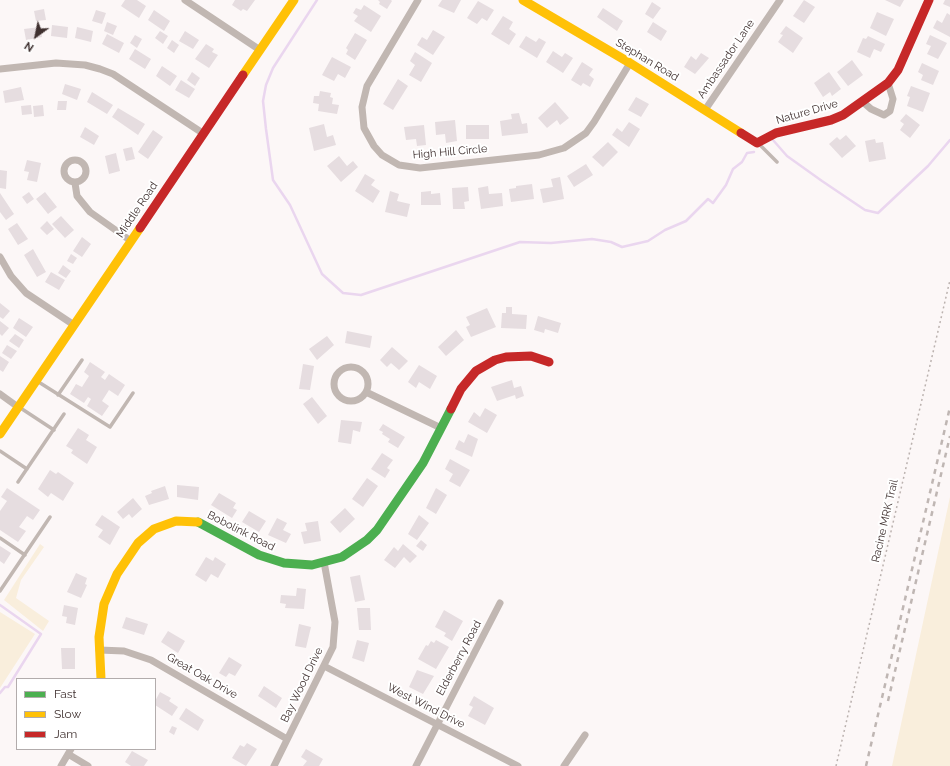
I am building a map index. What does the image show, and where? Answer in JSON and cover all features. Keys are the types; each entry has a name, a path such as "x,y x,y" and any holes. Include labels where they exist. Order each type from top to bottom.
{"street":[{"path":"185,0 260,50"},
{"name":"Middle Road","path":"0,434 294,0"},
{"name":"High Hill Circle","path":"418,0 367,86 362,106 364,128 374,146 382,155 399,165 420,168 539,155 564,148 576,141 594,122 630,63"},
{"name":"Stephan Road","path":"523,0 630,63 757,143"},
{"name":"Ambassador Lane","path":"705,110 780,0"},
{"name":"Nature Drive","path":"757,143 776,133 831,120 843,115 888,83 898,70 929,0"},
{"path":"0,69 56,63 78,64 100,69 113,74 204,134"},
{"path":"863,102 871,109 884,115 890,111 893,99 888,83"},
{"path":"75,182 77,196 90,212 131,242"},
{"path":"0,257 14,280 26,293 74,325"},
{"name":"Bobolink Road","path":"101,678 99,650 104,604 117,574 138,543 150,532 164,524 176,521 197,522 207,526 259,556 278,562 298,565 324,562 354,550 377,530 409,485 468,379 486,364 506,357 518,355 531,356 549,362"},
{"path":"345,368 357,368 362,370 368,380 366,392 359,399 348,401 342,399 338,395 334,385 336,375 345,368"},
{"path":"366,392 441,428"},
{"path":"0,394 18,407"},
{"name":"Bay Wood Drive","path":"274,766 333,647 335,622 324,562"},
{"name":"Elderberry Road","path":"416,766 500,603"},
{"name":"Great Oak Drive","path":"99,650 124,651 151,660 287,739"},
{"name":"West Wind Drive","path":"324,666 518,766"},
{"path":"564,766 585,735"},
{"path":"61,766 70,752 88,766"}],"lane":[{"path":"757,143 777,162"},
{"path":"58,395 82,360"},
{"path":"36,381 110,427 133,393"},
{"path":"18,407 54,430"},
{"path":"18,482 64,414"},
{"path":"0,451 27,469"},
{"path":"0,591 50,517"},
{"path":"0,538 25,555"}],"path":[{"name":"Racine MRK Trail","path":"836,766 950,280"}],"shaded area":[{"path":"950,497 950,766 892,766"},
{"path":"40,544 44,547 21,580 16,598 49,621 43,631 4,600"},
{"path":"0,612 35,634 0,688"}],"building":[{"path":"125,0 137,0 146,6 139,18 121,6"},
{"path":"235,0 255,0 247,11 243,9 241,11 232,5"},
{"path":"378,0 392,1 387,9 379,4 380,2"},
{"path":"442,0 461,0 454,13 438,6"},
{"path":"804,0 815,7 804,23 793,16"},
{"path":"885,0 904,0 900,7"},
{"path":"945,0 950,0 950,7 943,4"},
{"path":"478,1 494,10 487,21 482,18 477,24 467,18"},
{"path":"652,2 661,8 653,19 645,14"},
{"path":"364,5 381,16 371,32 354,21 358,16 353,13 356,8 361,10"},
{"path":"603,8 623,21 617,31 597,17"},
{"path":"44,9 46,20 36,21 34,11"},
{"path":"96,10 106,13 102,24 92,21"},
{"path":"154,10 170,21 164,31 148,20"},
{"path":"877,12 894,19 886,36 870,28"},
{"path":"947,13 950,15 950,37 933,28 937,20 942,23"},
{"path":"503,16 513,22 509,29 516,34 509,45 491,34"},
{"path":"107,22 117,26 113,35 104,31"},
{"path":"653,22 667,31 661,41 647,32"},
{"path":"52,25 68,27 67,38 51,36"},
{"path":"786,26 803,38 793,53 778,42 783,35 780,34"},
{"path":"40,27 42,37 26,40 24,29"},
{"path":"77,27 93,31 91,42 75,38"},
{"path":"433,30 445,37 433,55 417,45 422,37 427,40"},
{"path":"160,31 168,36 163,44 155,38"},
{"path":"185,31 199,40 193,49 179,41"},
{"path":"355,33 367,40 355,60 346,54 348,50 346,48"},
{"path":"107,34 124,43 119,53 102,44"},
{"path":"135,35 142,39 137,48 130,43"},
{"path":"930,35 947,43 938,59 927,54 931,46 926,44"},
{"path":"526,36 536,42 539,38 546,42 537,58 519,47"},
{"path":"868,36 885,44 881,52 874,49 870,58 857,52 863,38 866,39"},
{"path":"172,40 179,45 174,53 167,48"},
{"path":"206,44 214,49 212,52 218,55 209,68 195,59"},
{"path":"135,49 151,59 145,69 129,59"},
{"path":"553,51 562,57 565,53 573,58 563,73 546,62"},
{"path":"415,52 432,63 421,82 409,75 415,65 410,61"},
{"path":"701,53 709,58 695,74 684,67 691,56 696,60"},
{"path":"332,57 351,67 345,78 338,74 334,81 322,75"},
{"path":"852,60 863,75 848,86 837,72"},
{"path":"582,62 593,69 589,75 594,79 590,87 583,83 581,86 571,80"},
{"path":"922,63 939,71 933,85 921,80 923,75 918,72"},
{"path":"162,66 177,76 170,86 156,76"},
{"path":"192,72 200,78 195,86 187,80"},
{"path":"829,72 841,89 832,96 830,92 823,97 814,83"},
{"path":"398,79 408,86 393,110 383,104"},
{"path":"181,80 195,89 189,98 175,90"},
{"path":"65,84 81,89 77,100 62,94"},
{"path":"911,86 930,93 923,112 907,106 910,97 907,96"},
{"path":"21,87 24,100 5,103 3,91"},
{"path":"320,91 331,93 330,97 333,98 332,104 339,105 337,114 318,111 319,104 313,103 314,96 319,96"},
{"path":"92,92 113,105 107,114 87,102"},
{"path":"636,97 649,104 641,117 628,110"},
{"path":"58,101 67,101 66,110 57,110"},
{"path":"555,102 569,118 560,125 557,120 547,128 538,118"},
{"path":"31,105 32,114 22,115 21,106"},
{"path":"43,105 44,116 34,117 33,106"},
{"path":"118,108 145,124 138,135 112,117"},
{"path":"519,113 522,124 527,123 528,133 502,136 500,121 512,119 511,114"},
{"path":"906,114 920,125 910,138 900,130 904,124 900,121"},
{"path":"455,120 457,141 446,143 445,134 436,135 435,122"},
{"path":"629,122 640,129 629,147 612,135 617,128 622,132"},
{"path":"324,124 327,137 333,135 336,145 314,151 309,128"},
{"path":"424,125 426,145 417,146 416,139 406,140 404,127"},
{"path":"466,125 489,125 489,139 466,139"},
{"path":"85,127 99,136 94,145 80,137"},
{"path":"153,130 163,137 148,159 138,152"},
{"path":"846,135 856,146 842,158 829,144 837,137 840,140"},
{"path":"875,139 876,143 883,142 886,159 869,162 865,141"},
{"path":"608,142 618,152 603,167 592,157"},
{"path":"132,147 135,159 126,161 123,149"},
{"path":"116,153 120,171 109,174 105,156"},
{"path":"339,156 347,166 353,161 358,167 341,182 327,166"},
{"path":"27,160 41,163 37,182 27,180 29,172 24,171"},
{"path":"586,164 593,175 574,187 567,176"},
{"path":"0,170 7,171 6,189 0,188"},
{"path":"365,174 375,180 371,185 380,191 373,203 355,191"},
{"path":"560,177 564,199 543,203 540,189 553,187 551,179"},
{"path":"532,184 534,199 511,202 509,189 516,188 516,186"},
{"path":"488,186 489,194 502,193 503,206 481,209 478,188"},
{"path":"468,187 469,201 464,202 465,209 453,209 452,188"},
{"path":"390,191 399,194 397,201 410,204 407,217 385,212"},
{"path":"431,191 431,194 440,193 441,205 421,205 421,192"},
{"path":"29,192 34,199 27,204 22,197"},
{"path":"45,192 57,207 48,214 36,199"},
{"path":"0,193 14,214 6,220 0,212"},
{"path":"61,216 74,230 65,238 52,224"},
{"path":"47,221 54,229 47,235 40,228"},
{"path":"17,223 28,239 18,245 8,229"},
{"path":"82,237 91,244 82,257 73,251"},
{"path":"33,249 46,272 37,277 24,255"},
{"path":"71,254 77,258 73,264 67,261"},
{"path":"63,265 71,271 66,278 58,273"},
{"path":"51,272 65,280 59,290 45,282"},
{"path":"0,303 10,311 3,319 0,317"},
{"path":"506,307 512,307 512,314 527,315 526,329 501,328 502,313 506,313"},
{"path":"487,308 496,327 471,337 466,327 470,325 466,317"},
{"path":"538,316 561,323 558,333 545,329 544,333 534,330"},
{"path":"19,318 33,327 26,337 13,328"},
{"path":"0,321 9,328 2,336 0,334"},
{"path":"456,330 464,340 446,356 438,347"},
{"path":"347,331 372,336 370,348 345,343"},
{"path":"15,334 24,340 19,348 9,341"},
{"path":"327,336 334,345 317,360 309,349"},
{"path":"7,345 17,351 11,359 2,353"},
{"path":"392,347 408,361 399,370 391,363 387,367 380,360"},
{"path":"0,356 9,362 3,372 0,370"},
{"path":"90,362 105,372 101,377 105,380 109,374 125,385 118,396 109,390 102,401 109,406 102,416 87,406 91,399 88,397 84,403 70,394 76,384 82,387 89,376 84,372"},
{"path":"303,364 314,366 310,390 299,389"},
{"path":"419,365 437,376 430,389 419,382 416,388 408,382"},
{"path":"512,380 514,388 521,386 524,396 516,399 515,395 497,401 491,387"},
{"path":"312,397 327,416 318,424 303,404"},
{"path":"485,408 497,415 487,433 468,422 474,412 480,417"},
{"path":"341,420 362,422 360,432 353,430 351,444 338,442"},
{"path":"383,424 405,437 398,448 388,442 390,439 379,430"},
{"path":"78,428 89,435 86,440 97,447 87,464 71,453 73,450 66,446"},
{"path":"468,434 478,439 472,457 455,449 459,440 464,443"},
{"path":"382,453 393,460 387,468 390,470 385,478 371,469"},
{"path":"450,459 470,470 460,487 449,481 453,474 445,469"},
{"path":"50,470 56,474 58,472 74,483 63,501 51,493 48,497 38,489"},
{"path":"367,478 378,486 363,507 352,499"},
{"path":"177,485 199,487 198,500 177,497"},
{"path":"165,486 169,499 149,505 145,496 152,493 151,491"},
{"path":"7,488 40,510 33,520 27,516 19,527 26,531 18,542 0,530 0,511 7,501 1,497"},
{"path":"436,488 447,495 436,514 426,508"},
{"path":"219,493 236,503 233,508 237,510 232,518 211,505"},
{"path":"133,498 142,509 132,518 129,514 123,519 117,512"},
{"path":"345,508 355,519 340,533 330,522"},
{"path":"249,511 266,521 259,532 242,522"},
{"path":"102,515 120,527 110,545 98,537 103,530 95,525"},
{"path":"419,515 429,523 417,540 408,534"},
{"path":"277,518 287,523 283,530 291,534 286,543 268,535"},
{"path":"318,521 321,541 304,544 301,532 307,531 305,523"},
{"path":"421,540 427,545 423,551 416,546"},
{"path":"403,544 417,556 410,563 404,557 395,568 384,560 394,547 398,551"},
{"path":"0,546 11,553 4,564 0,561"},
{"path":"206,557 213,561 215,557 226,564 218,578 211,574 206,582 195,575"},
{"path":"76,573 87,578 85,584 87,585 81,598 67,592"},
{"path":"360,575 365,600 355,602 350,577"},
{"path":"297,588 306,589 304,609 285,608 286,604 280,603 281,595 296,596"},
{"path":"64,605 78,608 75,625 66,623 67,617 62,616"},
{"path":"357,608 370,608 371,630 359,630"},
{"path":"444,610 463,621 452,641 444,636 446,633 435,627"},
{"path":"126,617 148,624 144,635 122,628"},
{"path":"299,624 311,627 306,648 295,646"},
{"path":"168,631 185,641 178,653 161,642"},
{"path":"357,640 369,643 364,662 352,658"},
{"path":"436,640 449,647 436,669 418,659 426,645 428,646 431,641 434,643"},
{"path":"61,648 75,648 75,669 62,669"},
{"path":"229,657 242,665 235,676 229,673 226,677 219,673"},
{"path":"417,670 434,676 423,694 409,687"},
{"path":"264,686 282,698 276,708 258,696"},
{"path":"160,692 171,698 169,701 178,707 172,716 156,706 156,699"},
{"path":"474,696 494,708 485,725 468,716 473,707 469,705"},
{"path":"186,708 204,720 198,731 179,719"},
{"path":"172,726 177,728 174,735 169,732"},
{"path":"247,743 257,749 246,766 232,758 240,745 244,747"},
{"path":"306,749 323,759 319,766 303,766 307,761 301,757"},
{"path":"132,751 148,760 144,766 131,766 125,762"}],"waterway":[{"path":"317,0 273,68 266,85 263,101 273,180 290,205 322,274 343,293 361,295 520,242 551,243 592,239 611,242 622,247 648,241 665,230 686,221 708,199 713,203 726,185 733,169 742,162 747,153 754,152"},
{"path":"773,140 787,156 822,181 865,210 878,213 928,166 950,140"},
{"path":"0,605 41,634 8,687 5,687 0,693"}],"railway":[{"path":"866,766 950,407"},
{"path":"888,701 950,436"}],"traffic: fast":[{"path":"198,522 259,555 284,563 312,565 342,557 367,540 377,530 423,463 451,409"}],"traffic: slow":[{"path":"243,75 294,0"},
{"path":"523,0 630,63 741,133"},
{"path":"0,434 140,228"},
{"path":"101,678 99,637 104,604 117,574 138,543 154,529 176,521 198,522"}],"traffic: jam":[{"path":"741,133 757,143 776,133 831,120 843,115 888,83 898,70 929,0"},
{"path":"140,228 243,75"},
{"path":"451,409 461,389 476,371 495,360 506,357 531,356 549,362"}]}
